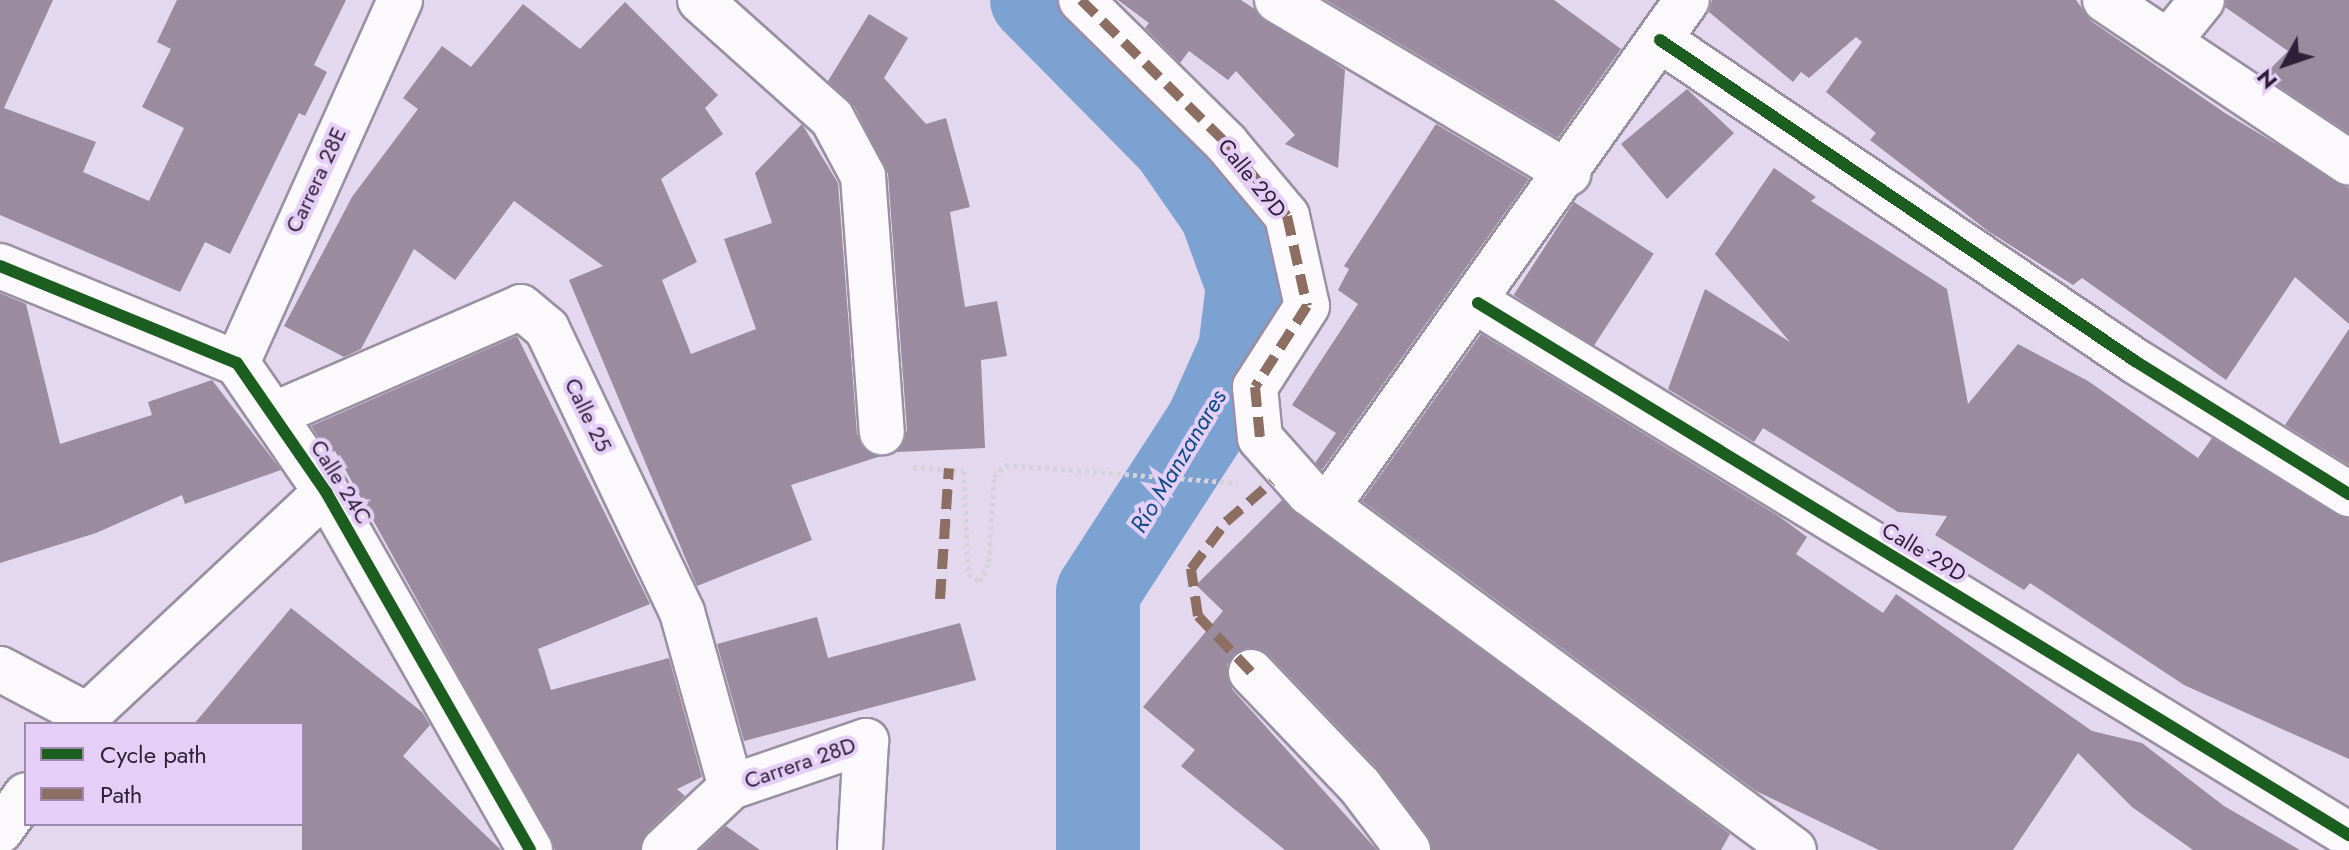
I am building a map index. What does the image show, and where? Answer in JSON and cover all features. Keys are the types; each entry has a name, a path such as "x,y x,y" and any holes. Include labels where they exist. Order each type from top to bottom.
{"street":[{"name":"Carrera 28E","path":"237,363 400,0"},
{"path":"700,0 832,118 863,176 882,432"},
{"name":"Calle 29D","path":"1081,0 1226,143 1287,216 1307,306 1255,387 1260,438 1309,493 1329,504 1794,850"},
{"path":"1277,0 1568,173"},
{"path":"2105,0 2349,163"},
{"path":"2168,42 2202,0"},
{"path":"1329,504 1478,303 1674,12 2135,361 2349,494"},
{"path":"0,266 237,363"},
{"name":"Calle 29D","path":"1478,303 2349,835"},
{"name":"Calle 25","path":"273,415 521,307 547,329 682,612 731,787"},
{"name":"Calle 24C","path":"237,363 326,492 530,850"},
{"path":"0,669 82,719 326,492"},
{"path":"1251,672 1360,786 1408,850"},
{"name":"Carrera 28D","path":"664,850 731,787 866,741 860,850"},
{"path":"0,831 24,798"}],"path":[{"path":"965,477 968,574 980,582 987,574 998,469 1206,482"}],"building":[{"path":"0,0 53,0 4,108 96,142 83,172 149,201 184,128 142,107 171,49 157,42 177,0 346,0 314,65 327,72 305,116 299,113 230,254 205,242 180,292 0,215"},
{"path":"1118,0 1241,0 1345,70 1338,168 1285,144 1295,135 1236,71 1228,80 1189,51 1180,63 1145,28 1149,23"},
{"path":"1326,0 1554,0 1621,49 1558,138"},
{"path":"1712,0 2076,0 2091,21 2225,113 2349,188 2349,324 2295,277 2226,380 2082,278 2073,285 1988,231 1870,140 1876,133 1826,92 1862,42 1856,37 1809,78 1801,72 1793,82 1709,12"},
{"path":"2226,0 2349,0 2349,133 2263,76 2288,51 2225,7"},
{"path":"625,2 718,95 705,108 723,134 661,179 697,262 662,280 691,354 756,329 724,239 772,223 755,173 802,124 838,183 857,434 862,447 881,456 791,485 812,540 697,586 569,280 603,266 514,201 455,280 414,249 361,349 344,357 284,326 352,197 418,109 403,98 442,46 471,67 523,4 580,49"},
{"path":"869,14 908,38 884,78 926,124 946,118 970,207 950,212 965,307 997,301 1007,356 981,360 985,448 897,452 907,430 888,174 854,106 828,81"},
{"path":"1687,89 1734,133 1667,199 1621,144"},
{"path":"1436,124 1529,179 1322,470 1315,463 1336,433 1292,405 1358,304 1338,290 1349,269 1344,266"},
{"path":"1774,168 1816,197 1811,201 1947,289 1968,404 2018,344 2088,381 2198,458 2212,438 2349,519 2349,759 2184,685 2030,583 2024,590 1935,535 1947,516 1898,512 1763,428 1754,442 1668,389 1705,289 1790,342 1715,254"},
{"path":"1574,202 1654,254 1593,347 1514,295"},
{"path":"0,293 26,304 60,444 152,415 148,402 212,380 281,470 185,504 182,495 96,533 0,563"},
{"path":"2349,329 2349,465 2285,425"},
{"path":"1481,334 1780,517 1807,537 1796,554 1883,613 1896,594 2092,731 2142,743 2224,806 2300,850 2193,850 2132,807 2078,753 2013,850 1879,850 1756,791 1362,501"},
{"path":"517,336 650,604 538,649 551,690 669,658 702,777 677,789 685,796 647,832 640,850 555,850 335,451 329,453 311,426"},
{"path":"1282,500 1730,834 1721,850 1432,850 1378,769 1269,655 1246,648 1227,664 1232,689 1377,850 1285,850 1181,766 1195,750 1143,707 1223,611 1196,585"},
{"path":"291,608 422,712 430,725 403,756 501,850 302,850 304,722 196,722"},
{"path":"817,617 828,658 960,623 976,680 744,741 717,644"},
{"path":"726,826 760,850 700,850"}],"waterway":[{"name":"Río Manzanares","path":"1032,0 1173,143 1221,212 1248,286 1240,350 1208,422 1098,592 1098,850"}],"marked path":[{"path":"1081,0 1226,143 1287,216 1307,306 1255,387 1260,438"},
{"path":"940,599 949,468"},
{"path":"1251,672 1198,616 1191,569 1226,522 1272,482"}],"cycle path":[{"path":"1660,40 2135,361 2349,494"},
{"path":"0,266 237,363 326,492 530,850"},
{"path":"1478,303 2349,835"}]}
